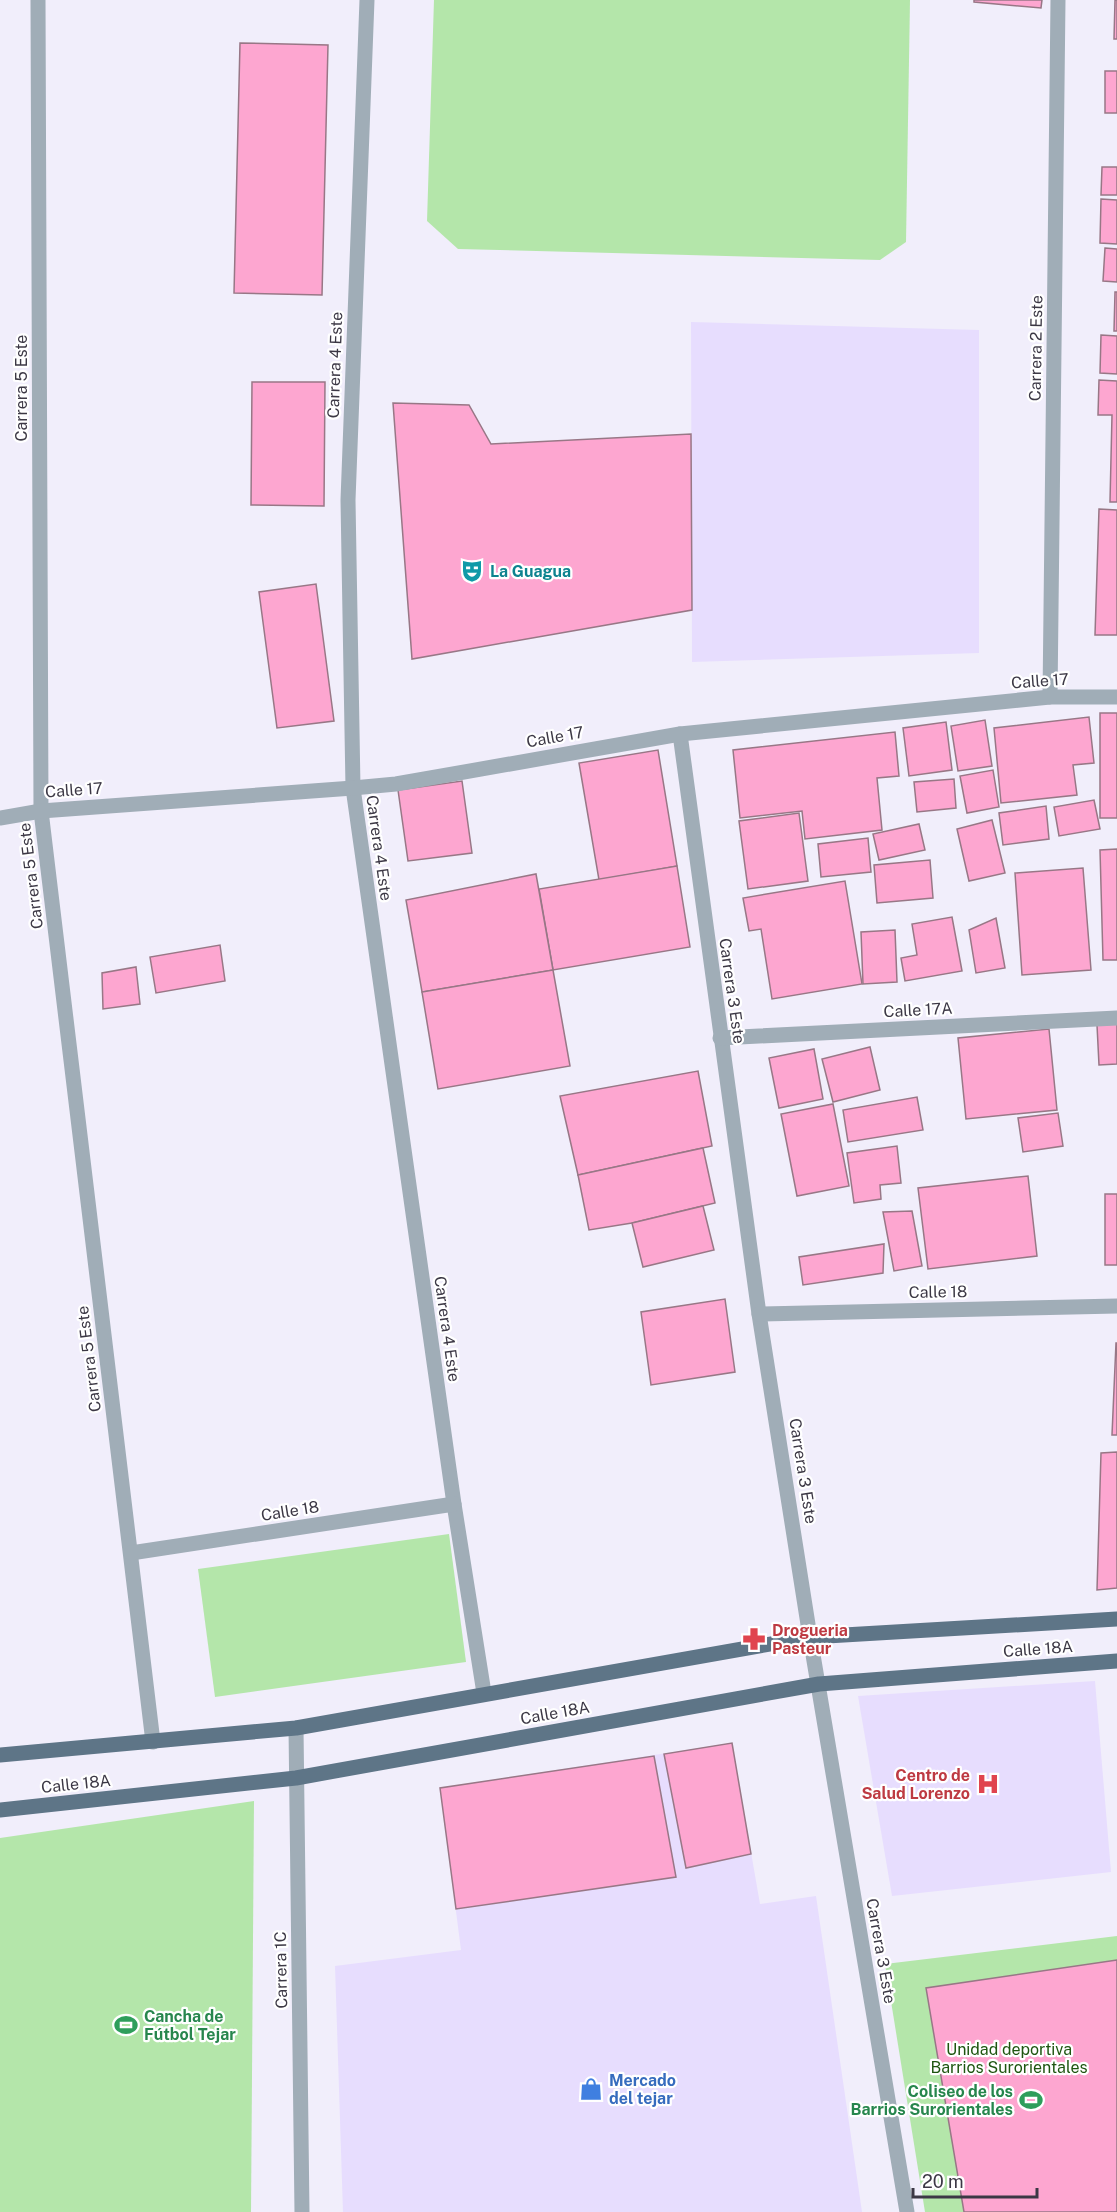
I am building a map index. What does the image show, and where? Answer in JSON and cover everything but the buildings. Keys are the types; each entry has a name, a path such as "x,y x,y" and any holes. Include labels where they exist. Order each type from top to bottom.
{"main road":[{"name":"Calle 18A","path":"0,1755 296,1728 810,1637 1117,1619"},
{"name":"Calle 18A","path":"0,1810 296,1778 819,1684 1117,1661"}],"street":[{"name":"Carrera 5 Este","path":"38,0 41,811 153,1742"},
{"name":"Carrera 4 Este","path":"367,0 348,500 353,788 454,1504 484,1694"},
{"name":"Carrera 2 Este","path":"1050,697 1058,0"},
{"name":"Calle 17","path":"0,818 41,811 396,784 680,734 1050,697 1117,697"},
{"name":"Carrera 3 Este","path":"680,734 759,1314 810,1637 907,2212"},
{"name":"Calle 17A","path":"720,1038 1117,1018"},
{"name":"Calle 18","path":"759,1314 1117,1306"},
{"name":"Calle 18","path":"131,1553 454,1504"},
{"name":"Carrera 1C","path":"296,1728 302,2212"}],"shaded area":[{"path":"691,322 979,330 979,653 692,662"},
{"name":"Centro de Salud Lorenzo","path":"1095,1681 1111,1872 892,1896 858,1696"},
{"name":"Mercado del tejar","path":"732,1743 760,1904 816,1896 862,2212 343,2212 335,1966 461,1950 440,1788"}],"green space":[{"path":"434,0 910,0 906,242 880,260 458,249 427,221"},
{"path":"449,1534 466,1662 215,1697 198,1569"},
{"name":"Cancha de Fútbol Tejar","path":"254,1801 251,2212 0,2212 0,1838"},
{"name":"Unidad deportiva Barrios Surorientales","path":"1117,1936 1117,2212 925,2212 885,1964"}],"place":[{"name":"La Guagua","path":"472,571"},
{"name":"Drogueria Pasteur","path":"754,1639"},
{"name":"Centro de Salud Lorenzo","path":"988,1784"},
{"name":"Cancha de Fútbol Tejar","path":"126,2025"},
{"name":"Mercado del tejar","path":"591,2089"},
{"name":"Coliseo de los Barrios Surorientales","path":"1031,2100"}]}
